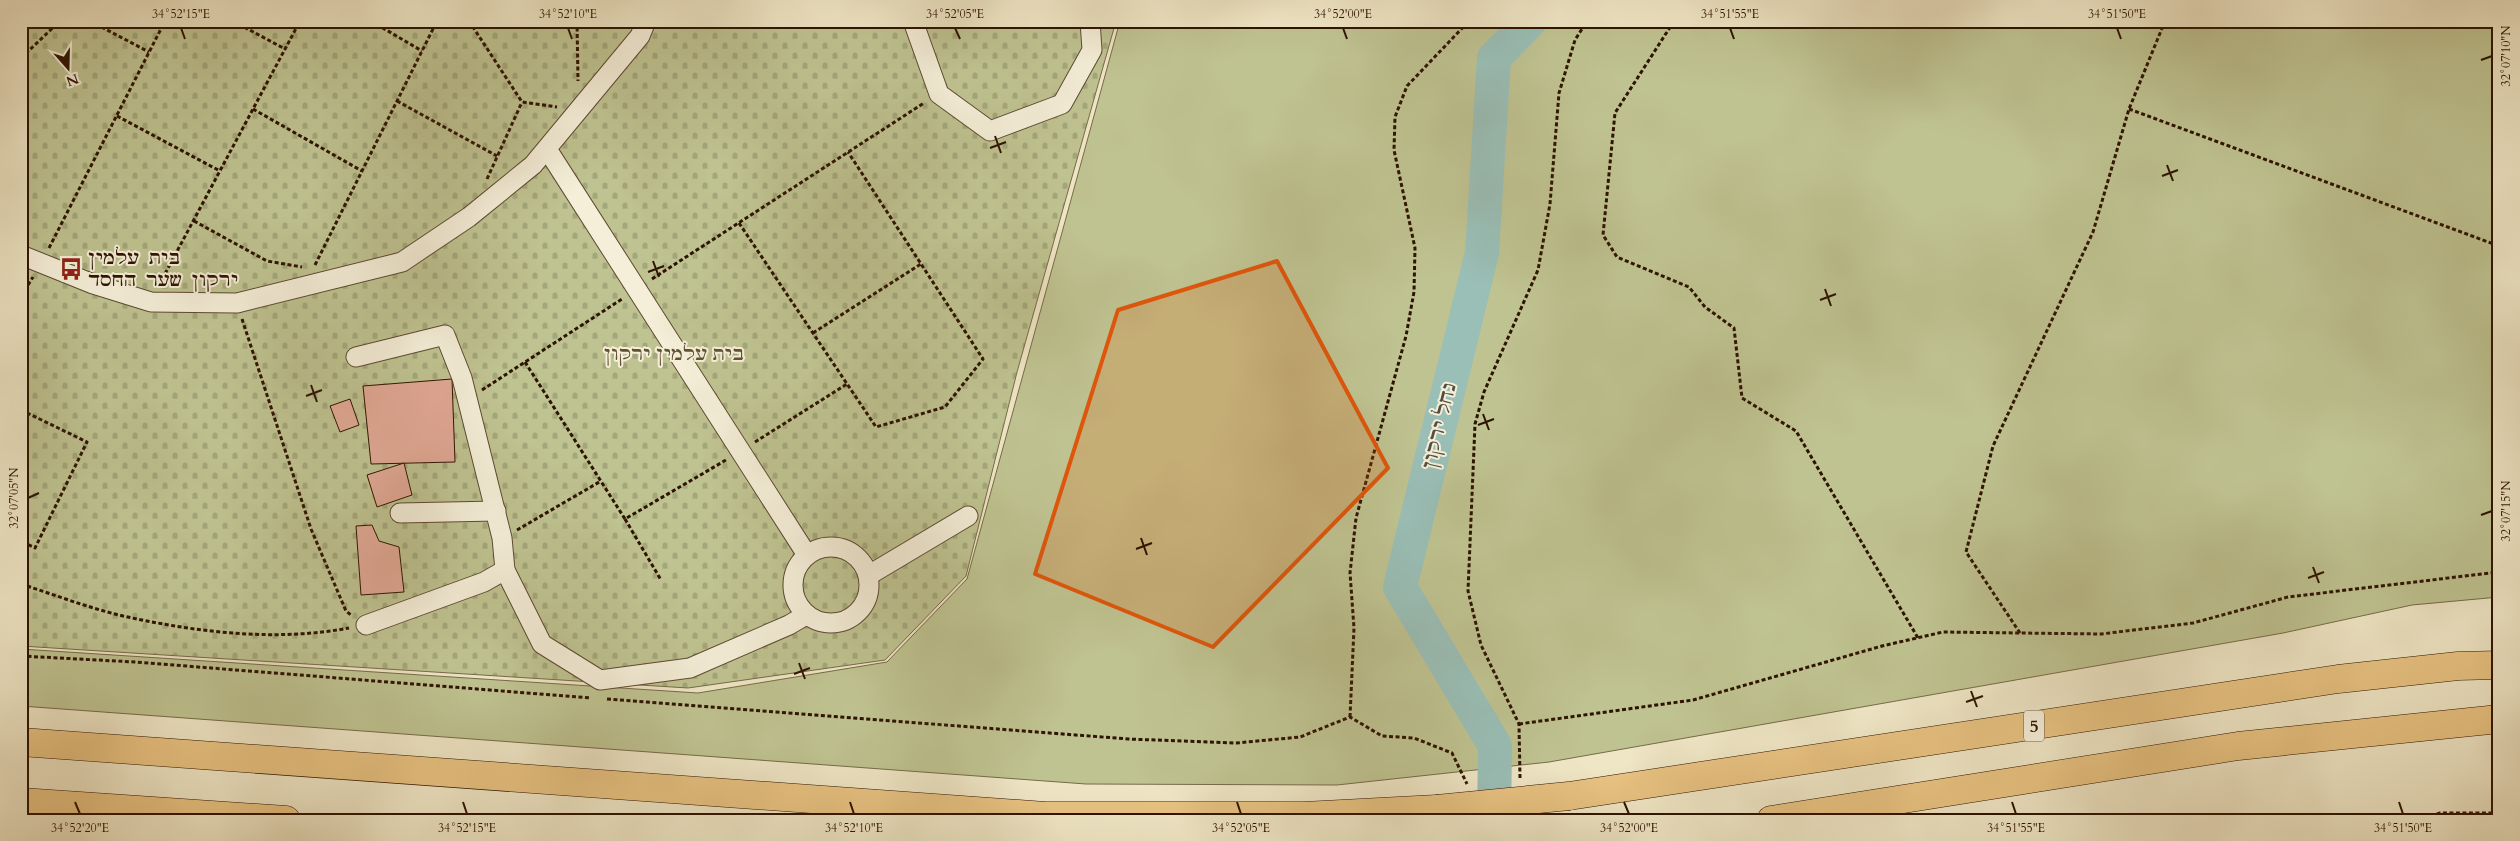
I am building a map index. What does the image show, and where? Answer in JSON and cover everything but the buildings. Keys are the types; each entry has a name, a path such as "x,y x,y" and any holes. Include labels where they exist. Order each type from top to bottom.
{"highway":[{"name":"5","path":"21,742 1045,816 1304,816 1436,809 1569,796 1809,762 2338,679 2458,666 2499,665"},
{"path":"1771,820 2238,746 2499,719"},
{"path":"21,802 286,820"}],"lane":[{"path":"21,255 93,284 151,302 237,303 402,262 469,217 533,166 640,36 646,21"},
{"path":"913,21 939,94 990,131 1062,104 1092,50 1090,21"},
{"path":"547,149 807,555"},
{"path":"356,357 445,335 462,378 496,511 502,538 505,570 542,644 600,680 690,668 790,624 806,615"},
{"path":"400,513 496,511"},
{"path":"869,575 968,516"},
{"path":"834,546 848,550 862,562 869,575 870,592 865,604 855,615 844,622 830,624 817,622 806,615 797,604 792,591 793,578 798,565 807,555 818,548 834,546"},
{"path":"366,625 484,582 505,570"}],"path":[{"path":"21,58 60,21"},
{"path":"90,21 149,52"},
{"path":"41,263 165,21"},
{"path":"233,21 285,49"},
{"path":"151,302 300,21"},
{"path":"371,21 422,51"},
{"path":"305,286 437,21"},
{"path":"469,21 522,102 579,110 577,21"},
{"path":"1350,717 1354,628 1350,573 1356,518 1406,336 1414,292 1415,248 1394,150 1395,117 1407,86 1469,21"},
{"path":"1520,782 1519,724 1481,645 1468,591 1475,424 1484,392 1538,270 1550,204 1559,93 1575,40 1587,21"},
{"path":"1674,21 1615,113 1603,235 1617,257 1688,287 1705,307 1734,328 1742,398 1796,431 1918,638"},
{"path":"2021,633 1966,552 1993,446 2093,232 2129,109 2165,21"},
{"path":"467,400 939,94"},
{"path":"397,101 497,156"},
{"path":"485,182 522,102"},
{"path":"253,109 362,171"},
{"path":"2129,109 2499,246"},
{"path":"116,116 220,171"},
{"path":"739,223 876,427 945,407 983,359 848,152"},
{"path":"194,221 267,261 294,267 315,266"},
{"path":"813,334 921,264"},
{"path":"237,303 311,530 346,612 366,625"},
{"path":"525,362 625,518 661,580"},
{"path":"625,518 740,451 847,384"},
{"path":"21,410 88,442 35,548 21,541"},
{"path":"502,538 601,481"},
{"path":"1519,724 1693,700 1882,646 1943,632 2101,634 2193,623 2288,597 2499,572"},
{"path":"21,584 122,616 234,634 324,633 366,625"},
{"path":"21,656 135,662 1128,739 1236,743 1300,737 1350,717"},
{"path":"1350,717 1382,736 1414,738 1452,753"},
{"path":"2418,820 2440,813 2499,813"}],"highlighted area":[{"path":"1277,261 1388,468 1213,647 1035,574 1118,310"}],"green space":[{"name":"בית עלמין ירקון","path":"21,21 1116,21 1017,372 966,576 885,660 688,688 21,646"},
{"path":"1120,21 2499,21 2499,597 2412,605 2283,633 1549,762 1337,785 1086,784 21,706 21,649 698,693 887,662 967,579"}],"waterway":[{"name":"נחל ירקון","path":"1494,820 1495,746 1400,587 1482,253 1494,58 1530,21"}],"place":[{"name":"בית עלמין ירקון שער החסד","path":"71,269"}]}
